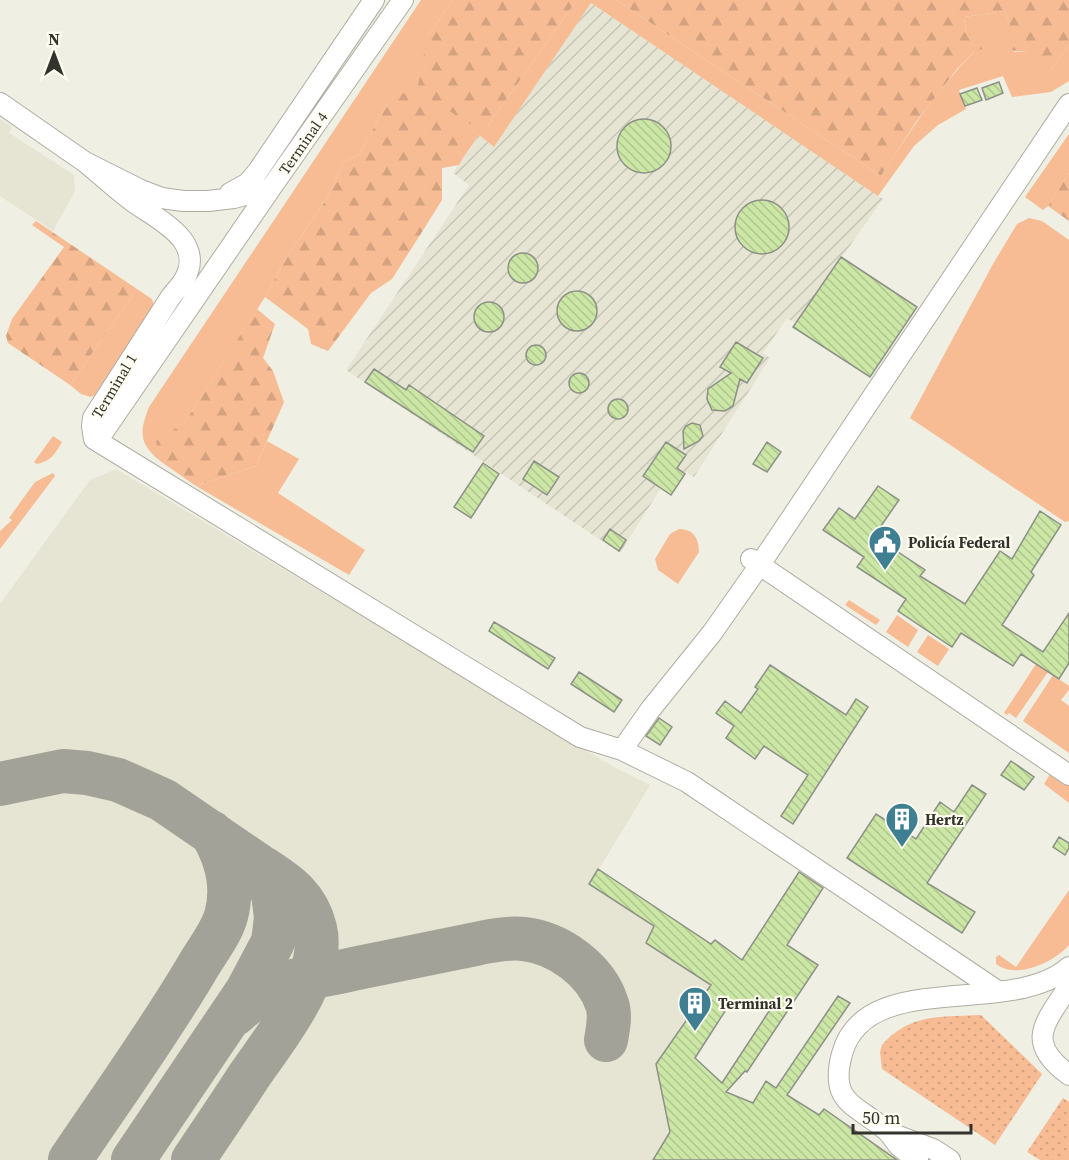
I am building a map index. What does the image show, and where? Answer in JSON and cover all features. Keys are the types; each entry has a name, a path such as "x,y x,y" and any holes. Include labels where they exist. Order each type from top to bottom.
{"street":[{"path":"208,201 236,191 253,177 374,0"},
{"name":"Terminal 4","path":"3,104 86,162 141,190 162,198 183,201 234,198 271,188 403,0"},
{"path":"622,750 650,710 712,633 755,562 1069,104"},
{"name":"Terminal 1","path":"86,162 131,201 181,236 190,262 183,281 93,418 94,438 104,431 271,188"},
{"path":"94,438 580,737 622,750 687,782 999,992"},
{"path":"755,562 1069,775"},
{"path":"950,1160 933,1149 888,1132 848,1103 841,1093 838,1072 842,1053 850,1036 863,1021 881,1009 920,1001 999,992 1040,983 1061,975 1069,968"},
{"path":"1069,986 1046,1020 1043,1030 1045,1051 1051,1060 1069,1075"},
{"path":"888,1132 899,1146 918,1160"}],"shaded area":[{"path":"591,3 883,199 795,323 787,318 763,353 770,358 694,477 686,472 671,495 661,488 620,553 346,370 469,185 453,173 479,135 494,147"},
{"path":"0,119 12,127 9,133 74,175 75,191 53,231 0,196"},
{"path":"116,469 614,767 650,785 599,869 710,944 715,940 742,960 800,871 824,887 748,1004 728,1005 695,1058 730,1123 746,1100 753,1102 766,1081 818,1115 824,1109 900,1160 0,1160 0,604 90,480"}],"green space":[{"path":"421,0 453,0 427,37 487,127 577,0 616,0 881,176 936,96 974,52 966,33 964,17 1005,11 1010,25 1014,52 1029,52 1051,70 1069,45 1069,81 1051,92 1012,97 1003,76 959,90 966,109 938,125 914,146 878,196 591,3 494,147 479,135 463,158 459,150 387,103 359,155 344,162 326,200 286,258 265,297 185,422 157,441 160,461 148,449 143,437 149,407"},
{"path":"453,0 577,0 487,127 475,127 417,91 427,37"},
{"path":"616,0 1069,0 1069,45 1051,70 1037,73 1029,52 1013,50 1006,46 999,31 1010,25 1005,11 964,17 966,33 987,35 990,46 974,52 957,69 916,122 881,176"},
{"path":"404,93 412,95 462,131 464,144 459,150 463,158 459,165 442,168 442,200 392,279 371,293 328,351 311,344 308,329 265,297 286,258 326,200 344,162 359,155 387,103"},
{"path":"1069,134 1069,173 1043,210 1025,197"},
{"path":"1069,173 1069,221 1048,206"},
{"path":"1029,218 1042,221 1069,240 1069,521 1065,522 910,418 993,264 1017,224"},
{"path":"36,221 137,289 70,385 8,343 6,336 12,319 64,247 32,225"},
{"path":"137,289 152,299 154,305 95,395 91,397 81,394 70,385"},
{"path":"257,309 275,324 263,358 273,371 284,402 256,466 196,486 160,461 156,441 185,422"},
{"path":"53,436 62,442 52,456 37,464 34,462"},
{"path":"267,441 299,459 278,493 365,550 349,575 196,486 256,466"},
{"path":"53,473 55,476 0,549 0,531 12,520 9,518 35,482"},
{"path":"684,529 694,535 698,542 699,552 678,584 658,570 655,559 670,534"},
{"path":"849,600 880,620 876,625 845,605"},
{"path":"897,615 918,630 908,647 886,632"},
{"path":"928,635 949,649 938,666 917,652"},
{"path":"1036,664 1048,672 1016,718 1009,713 1007,715 1004,713"},
{"path":"1053,675 1069,686 1069,690 1061,700 1069,706 1069,753 1023,721"},
{"path":"1052,771 1069,782 1069,803 1044,784"},
{"path":"1069,890 1069,945 1045,963 1024,970 1014,970 996,964 996,957 999,955 1016,967"},
{"path":"981,1015 1042,1074 995,1145 882,1069 880,1052 882,1045 893,1035 915,1022 940,1017"},
{"path":"1063,1098 1069,1102 1069,1160 1040,1160 1027,1152"}],"building":[{"path":"999,82 1003,93 986,100 982,88"},
{"path":"977,88 982,100 965,106 960,94"},
{"path":"644,119 654,121 663,127 669,136 671,146 669,156 663,165 654,171 644,173 634,171 625,165 619,156 617,146 619,136 625,127 634,121"},
{"path":"762,200 772,202 781,208 787,217 789,227 787,237 781,246 772,252 762,254 752,252 743,246 737,237 735,227 737,217 743,208 752,202"},
{"path":"523,253 534,257 538,268 534,279 523,283 512,279 508,268 512,257"},
{"path":"841,257 917,307 870,377 793,327"},
{"path":"577,291 591,297 597,311 591,325 577,331 563,325 557,311 563,297"},
{"path":"489,302 500,306 504,317 500,328 489,332 478,328 474,317 478,306"},
{"path":"736,342 763,358 747,383 740,379 733,406 725,411 712,410 707,399 708,389 731,373 720,367"},
{"path":"536,345 543,348 546,355 543,362 536,365 529,362 526,355 529,348"},
{"path":"374,369 406,390 409,385 484,436 473,452 365,382"},
{"path":"579,373 586,376 589,383 586,390 579,393 572,390 569,383 572,376"},
{"path":"618,399 625,402 628,409 625,416 618,419 611,416 608,409 611,402"},
{"path":"692,423 700,425 703,436 699,441 684,449 683,431"},
{"path":"666,442 686,455 677,468 685,474 671,495 643,476"},
{"path":"767,442 781,452 767,472 753,464"},
{"path":"534,461 559,477 547,495 523,479"},
{"path":"483,463 499,474 471,518 454,507"},
{"path":"878,486 899,500 874,536 925,570 920,576 965,604 1000,551 1012,559 1040,511 1061,525 1031,572 1034,575 1002,625 1043,652 1069,613 1069,663 1059,679 1021,654 1013,666 961,633 952,647 898,611 906,599 857,567 864,557 823,530 839,508 855,519"},
{"path":"610,529 626,540 619,551 603,540"},
{"path":"494,622 555,658 548,669 489,631"},
{"path":"770,665 846,715 856,699 868,707 793,824 781,816 808,775 764,746 755,759 726,738 734,726 716,713 725,701 741,713 758,689 755,687"},
{"path":"579,672 622,700 614,712 571,684"},
{"path":"659,718 672,727 660,745 646,736"},
{"path":"1011,761 1034,777 1024,790 1001,775"},
{"name":"Hertz","path":"972,785 986,794 927,883 975,912 962,933 847,858 876,814 916,839 940,802 954,812"},
{"path":"1059,837 1069,843 1065,855 1053,847"},
{"name":"Terminal 2","path":"598,869 711,944 715,940 742,960 799,872 823,888 787,945 818,965 747,1072 745,1071 726,1092 753,1103 766,1081 776,1088 838,996 850,1003 787,1095 819,1115 824,1109 897,1160 653,1160 670,1132 656,1064 711,985 646,943 654,926 589,884","holes":["775,1002 722,1083 695,1058 729,1005"]}],"taxiway":[{"path":"0,784 63,771 87,773 118,780 163,800 258,865 273,894 276,917 273,942 247,991 133,1160"},
{"path":"70,1160 167,1017 224,923 229,883 221,852 211,832"},
{"path":"193,1160 296,1006 313,966 317,947 315,928 307,908 295,892 263,868"},
{"path":"235,1014 263,993 281,984 485,942 524,939 563,952 594,980 608,1008 609,1022 606,1040"}],"place":[{"name":"Policía Federal","path":"885,571"},
{"name":"Hertz","path":"902,848"},
{"name":"Terminal 2","path":"695,1032"}]}
